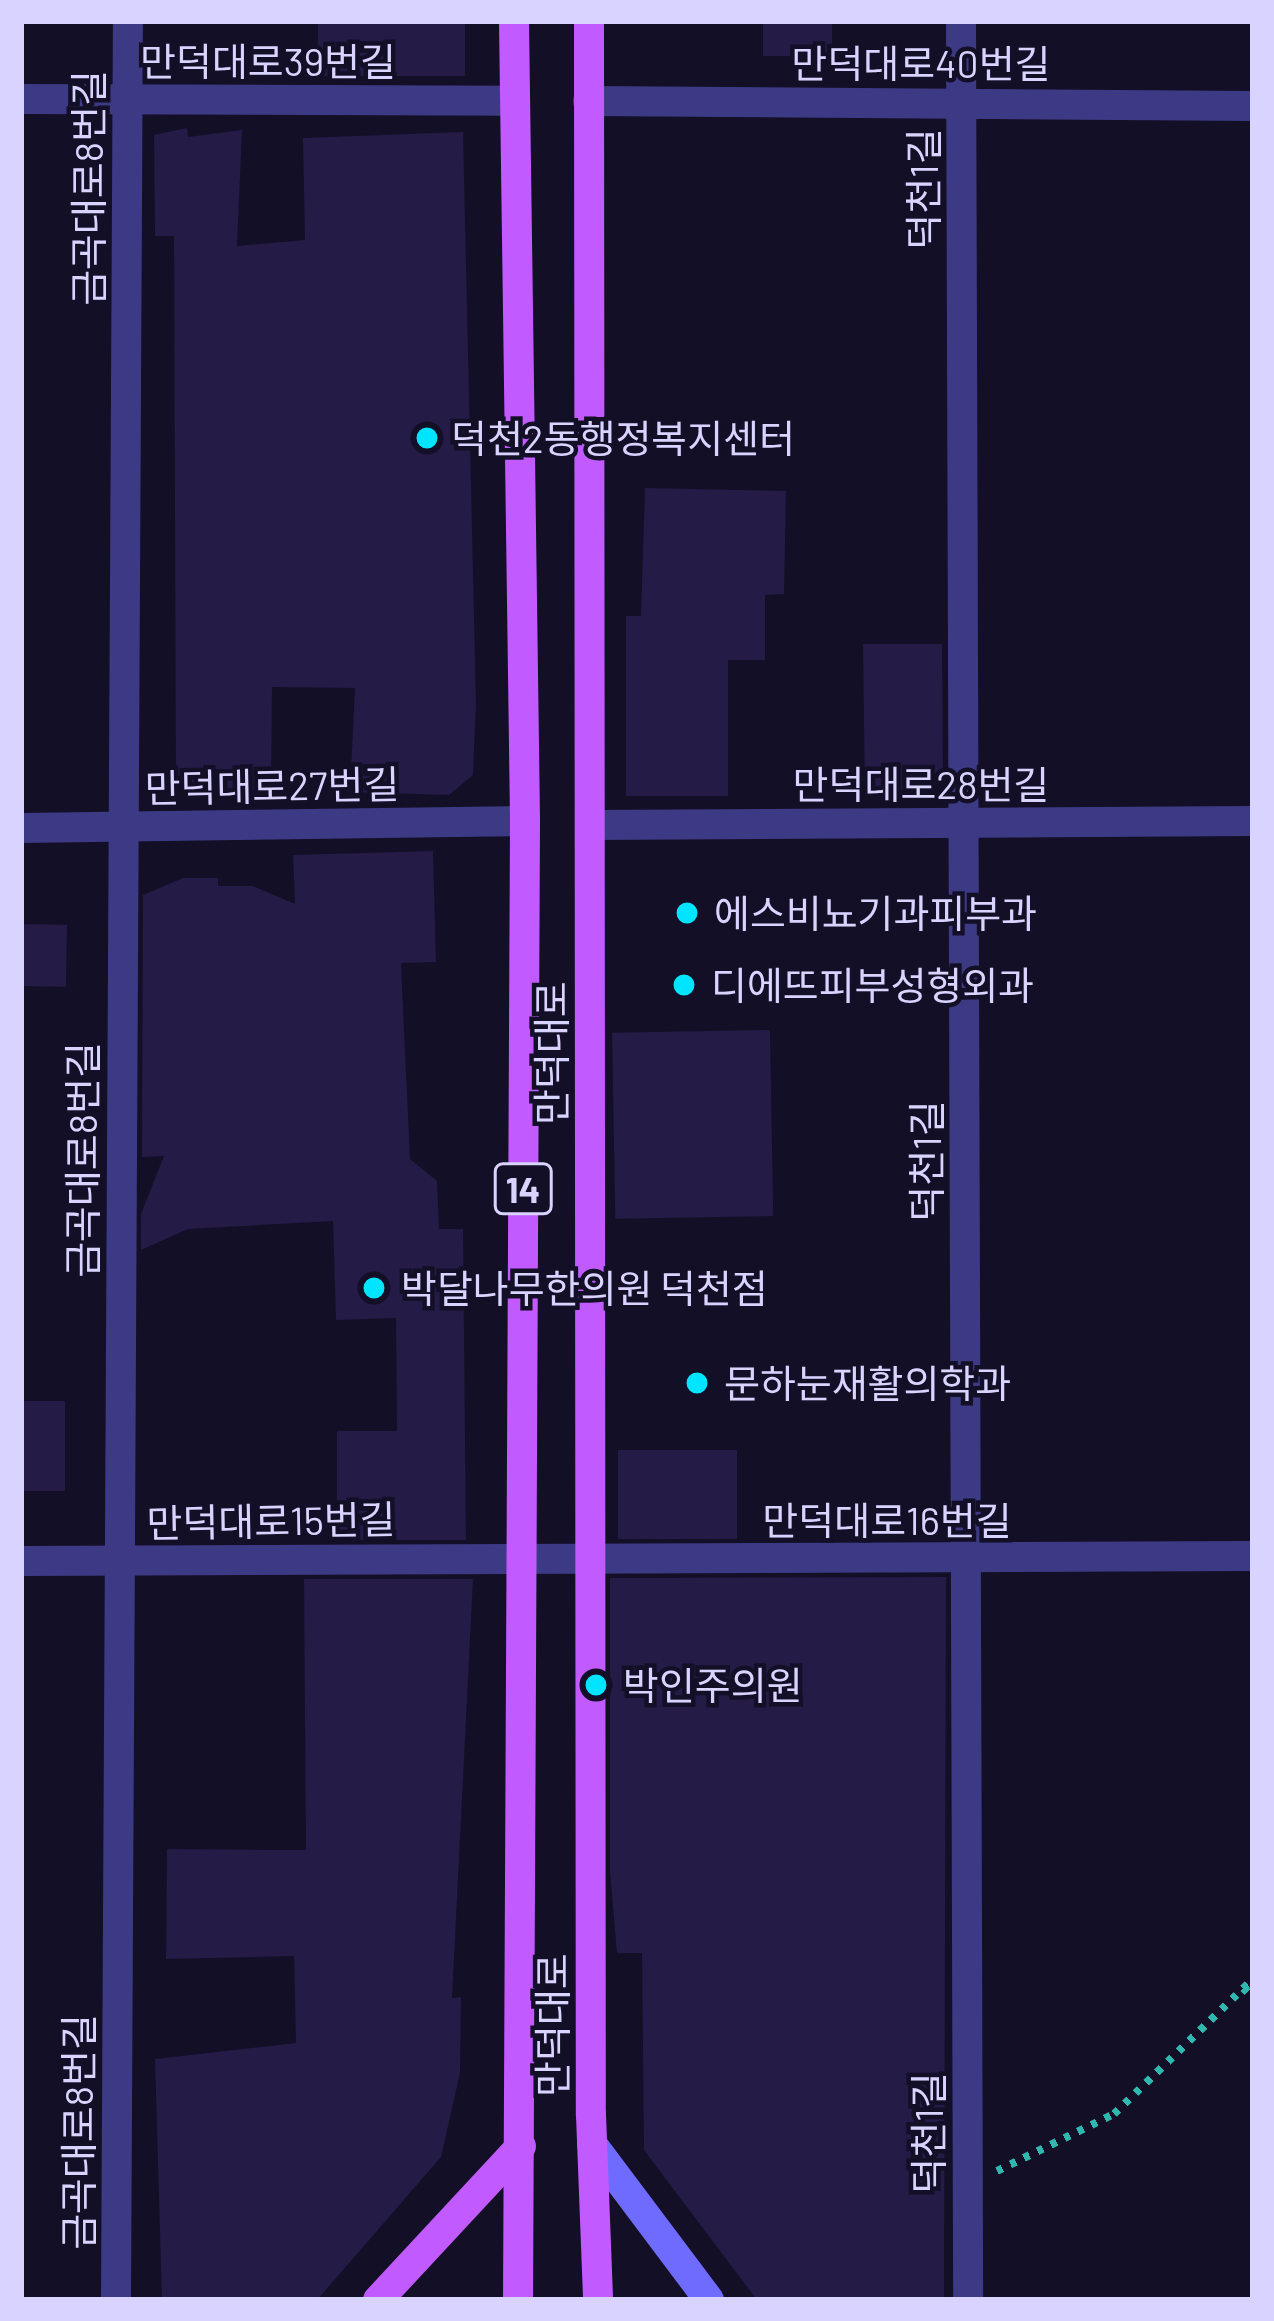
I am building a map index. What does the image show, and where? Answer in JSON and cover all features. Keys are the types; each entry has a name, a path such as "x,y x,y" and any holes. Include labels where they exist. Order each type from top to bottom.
{"main road":[{"name":"만덕대로","path":"514,21 525,821 518,2300"},
{"name":"만덕대로","path":"589,21 592,2144 598,2300"},
{"path":"592,2144 709,2300"},
{"path":"378,2300 520,2146"}],"street":[{"name":"금곡대로8번길","path":"116,2300 128,21"},
{"name":"덕천1길","path":"961,21 968,2300"},
{"name":"만덕대로39번길","path":"21,99 514,101"},
{"name":"만덕대로40번길","path":"588,101 962,100 1253,106"},
{"name":"만덕대로28번길","path":"590,824 1253,820"},
{"name":"만덕대로27번길","path":"21,828 525,821"},
{"name":"만덕대로16번길","path":"522,1558 1253,1556"},
{"name":"만덕대로15번길","path":"21,1562 522,1558"}],"path":[{"path":"967,2182 1114,2114 1253,1979"},
{"path":"1244,1988 1253,1997"}],"building":[{"path":"318,21 465,21 465,76 318,76"},
{"path":"763,21 832,21 832,56 763,56"},
{"path":"187,128 188,137 242,130 237,246 305,240 303,138 463,132 476,704 473,775 449,795 350,792 355,688 272,687 271,791 176,786 174,236 155,236 154,135"},
{"path":"645,488 786,491 784,594 765,595 765,660 728,660 728,796 626,796 626,616 641,616"},
{"path":"863,644 942,644 943,775 929,795 865,797"},
{"path":"433,851 436,962 401,963 410,1159 437,1181 439,1229 463,1229 466,1540 337,1540 337,1431 397,1431 396,1318 336,1320 333,1221 188,1229 141,1250 141,1214 164,1156 142,1157 143,895 183,878 218,878 218,886 253,886 295,904 293,855"},
{"path":"21,924 67,925 66,987 21,986"},
{"path":"770,1030 773,1216 615,1219 612,1033"},
{"path":"21,1401 65,1401 65,1491 21,1491"},
{"path":"618,1450 737,1450 737,1539 618,1539"},
{"path":"946,1577 944,2300 757,2300 644,2150 642,1953 617,1953 610,1871 610,1578"},
{"path":"304,1579 473,1579 452,1998 461,1997 460,2073 441,2157 317,2300 162,2300 155,2059 296,2043 294,1956 166,1959 167,1849 306,1850"}],"place":[{"name":"덕천2동행정복지센터","path":"427,438"},
{"name":"에스비뇨기과피부과","path":"687,913"},
{"name":"디에뜨피부성형외과","path":"684,985"},
{"name":"박달나무한의원 덕천점","path":"374,1288"},
{"name":"문하눈재활의학과","path":"697,1383"},
{"name":"박인주의원","path":"596,1685"}]}
